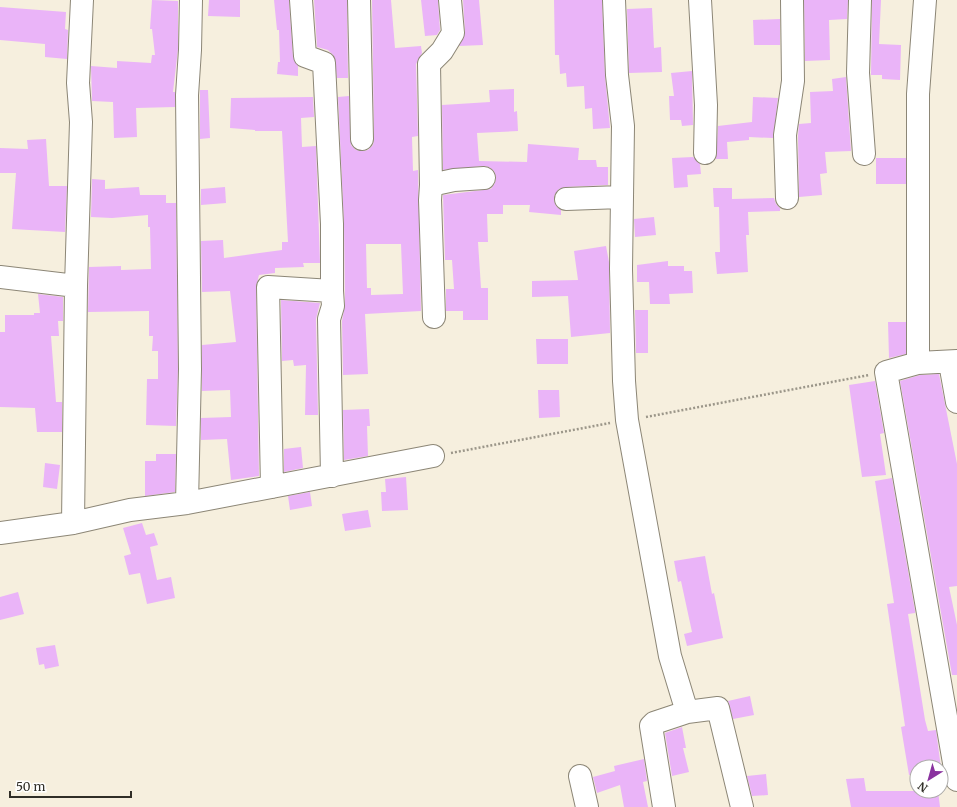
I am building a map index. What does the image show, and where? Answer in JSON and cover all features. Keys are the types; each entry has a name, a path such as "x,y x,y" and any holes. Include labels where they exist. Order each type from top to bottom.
{"street":[{"path":"73,523 76,286 81,122 78,83 82,0"},
{"path":"187,503 190,354 187,95 191,0"},
{"path":"301,0 305,56 324,63 332,224 333,306 329,319 332,476"},
{"path":"359,0 362,139"},
{"path":"434,316 430,200 429,64 442,51 453,33 450,0"},
{"path":"614,0 617,76 623,126 621,197 624,381 628,420 670,656 687,712"},
{"path":"700,0 706,106 705,153"},
{"path":"786,198 785,136 793,81 792,0"},
{"path":"860,0 858,73 864,154"},
{"path":"918,363 918,94 925,0"},
{"path":"431,185 454,180 484,178"},
{"path":"566,199 621,197"},
{"path":"0,277 76,286"},
{"path":"272,487 268,286 332,291"},
{"path":"957,402 953,362 918,363 886,372 957,780"},
{"path":"0,533 73,523 130,510 187,503 433,456"},
{"path":"664,807 651,726 654,723 687,712 718,708 742,807"},
{"path":"580,776 586,807"}],"path":[{"path":"433,456 886,372"}],"building":[{"path":"152,0 178,1 178,49 173,92 175,92 175,107 136,108 137,137 114,138 113,102 92,101 91,66 117,68 117,61 151,63 152,55 155,55 152,29 150,29"},
{"path":"209,0 240,0 240,17 208,16"},
{"path":"274,0 289,0 293,57 298,66 298,76 277,74 278,62 280,62 279,30 277,30"},
{"path":"314,0 347,0 348,78 337,78 334,56 328,50 317,47"},
{"path":"372,0 391,0 395,48 421,46 422,53 416,64 418,136 412,137 413,171 418,170 421,311 365,314 368,374 343,375 342,321 345,305 344,224 338,97 349,96 351,145 356,150 368,150 373,145","holes":["366,244 401,244 403,294 371,295 371,288 367,288"]},
{"path":"421,0 438,0 440,30 437,35 425,36"},
{"path":"463,0 479,0 483,45 459,46 465,32"},
{"path":"554,0 602,0 605,76 610,128 593,129 592,108 585,109 584,86 567,87 566,73 560,74 559,55 555,55"},
{"path":"804,0 848,0 847,19 829,20 830,60 805,61"},
{"path":"872,0 881,0 879,44 901,45 900,80 882,79 882,75 871,75"},
{"path":"0,7 66,12 65,29 68,30 67,59 45,57 45,44 0,40"},
{"path":"652,8 654,48 661,47 662,72 629,73 627,9"},
{"path":"780,19 780,45 754,45 753,20"},
{"path":"692,71 693,125 682,126 681,120 670,120 669,96 674,96 671,73"},
{"path":"846,77 851,151 825,152 827,173 820,174 822,195 799,197 799,124 811,123 810,92 833,91 832,79"},
{"path":"514,89 514,112 517,111 518,131 477,133 479,161 527,162 528,144 579,148 578,160 596,160 597,167 608,167 608,185 566,187 559,189 555,194 554,200 556,206 561,210 561,215 529,212 530,205 503,205 503,214 487,214 488,242 478,242 481,288 488,288 488,320 463,320 463,311 446,311 446,289 454,289 452,260 445,260 443,195 491,189 495,183 496,177 494,171 489,167 484,166 443,170 442,105 490,102 489,90"},
{"path":"200,90 208,90 210,138 200,139"},
{"path":"313,97 314,117 301,118 302,147 316,146 320,263 303,263 304,267 275,268 275,273 259,275 256,287 259,476 231,480 227,439 201,440 201,418 231,417 230,390 202,391 202,345 236,342 230,291 202,292 201,241 223,240 224,258 282,250 282,242 288,242 282,131 255,131 230,128 231,98"},
{"path":"753,97 778,98 773,138 749,137 749,140 727,142 728,159 716,159 718,126 752,122"},
{"path":"46,139 49,186 67,186 65,232 12,229 16,173 0,173 0,148 28,149 27,140"},
{"path":"693,157 700,164 701,174 687,175 688,187 674,188 672,158"},
{"path":"876,158 906,158 906,184 876,184"},
{"path":"92,179 105,180 105,189 139,187 140,195 166,195 166,203 176,203 178,369 176,426 146,425 147,379 158,379 158,351 152,351 153,336 149,336 149,311 88,312 89,267 121,266 121,270 151,269 150,227 148,227 148,215 112,218 91,217"},
{"path":"225,187 226,203 201,205 201,189"},
{"path":"713,188 732,188 732,199 774,198 776,204 780,208 780,211 748,212 749,235 746,235 748,272 717,274 715,252 720,252 719,207 714,207"},
{"path":"654,217 656,235 635,237 634,219"},
{"path":"606,246 609,262 610,333 571,337 568,296 532,297 532,281 578,280 574,251"},
{"path":"668,261 668,266 684,266 684,271 692,271 693,293 669,294 670,304 650,304 649,282 637,282 637,265"},
{"path":"38,294 63,297 63,321 58,321 59,336 51,336 56,402 62,402 62,432 37,432 35,408 0,407 0,332 5,332 5,315 34,315 34,313 40,313"},
{"path":"281,300 320,303 316,319 318,415 305,415 306,365 294,366 293,360 282,361"},
{"path":"635,310 648,310 648,353 636,353"},
{"path":"888,322 906,322 906,354 889,358"},
{"path":"536,339 568,339 568,364 537,364"},
{"path":"939,374 957,464 957,586 949,587 957,625 957,675 952,675 900,381 920,375"},
{"path":"875,381 884,433 880,434 886,475 862,477 849,385"},
{"path":"538,390 559,390 560,417 539,418"},
{"path":"369,409 370,426 367,426 368,456 344,460 343,410"},
{"path":"301,447 303,468 284,472 284,449"},
{"path":"156,454 176,454 175,492 145,496 145,461 156,461"},
{"path":"45,463 60,465 57,489 43,487"},
{"path":"406,477 408,510 382,511 381,492 386,492 385,479"},
{"path":"892,478 915,611 915,613 908,614 925,720 928,731 936,730 940,759 909,759 909,775 901,727 905,726 887,604 894,603 875,481"},
{"path":"310,492 312,506 290,510 288,496"},
{"path":"368,510 371,527 345,531 342,514"},
{"path":"142,523 146,535 154,533 158,545 150,547 157,580 171,577 175,598 147,604 140,573 129,575 124,556 131,554 123,528"},
{"path":"705,556 712,594 714,593 723,638 687,646 684,634 692,632 681,581 678,582 674,561"},
{"path":"18,592 24,614 0,620 0,597"},
{"path":"55,645 59,666 45,669 44,664 39,665 36,648"},
{"path":"750,696 754,715 733,719 728,701"},
{"path":"682,727 686,748 683,748 689,772 672,776 665,733"},
{"path":"644,759 647,781 643,782 648,807 624,807 620,785 597,793 593,777 615,771 614,766"},
{"path":"766,774 768,795 752,796 747,776"},
{"path":"864,778 866,791 909,791 909,799 939,799 940,807 851,807 846,779"}]}
